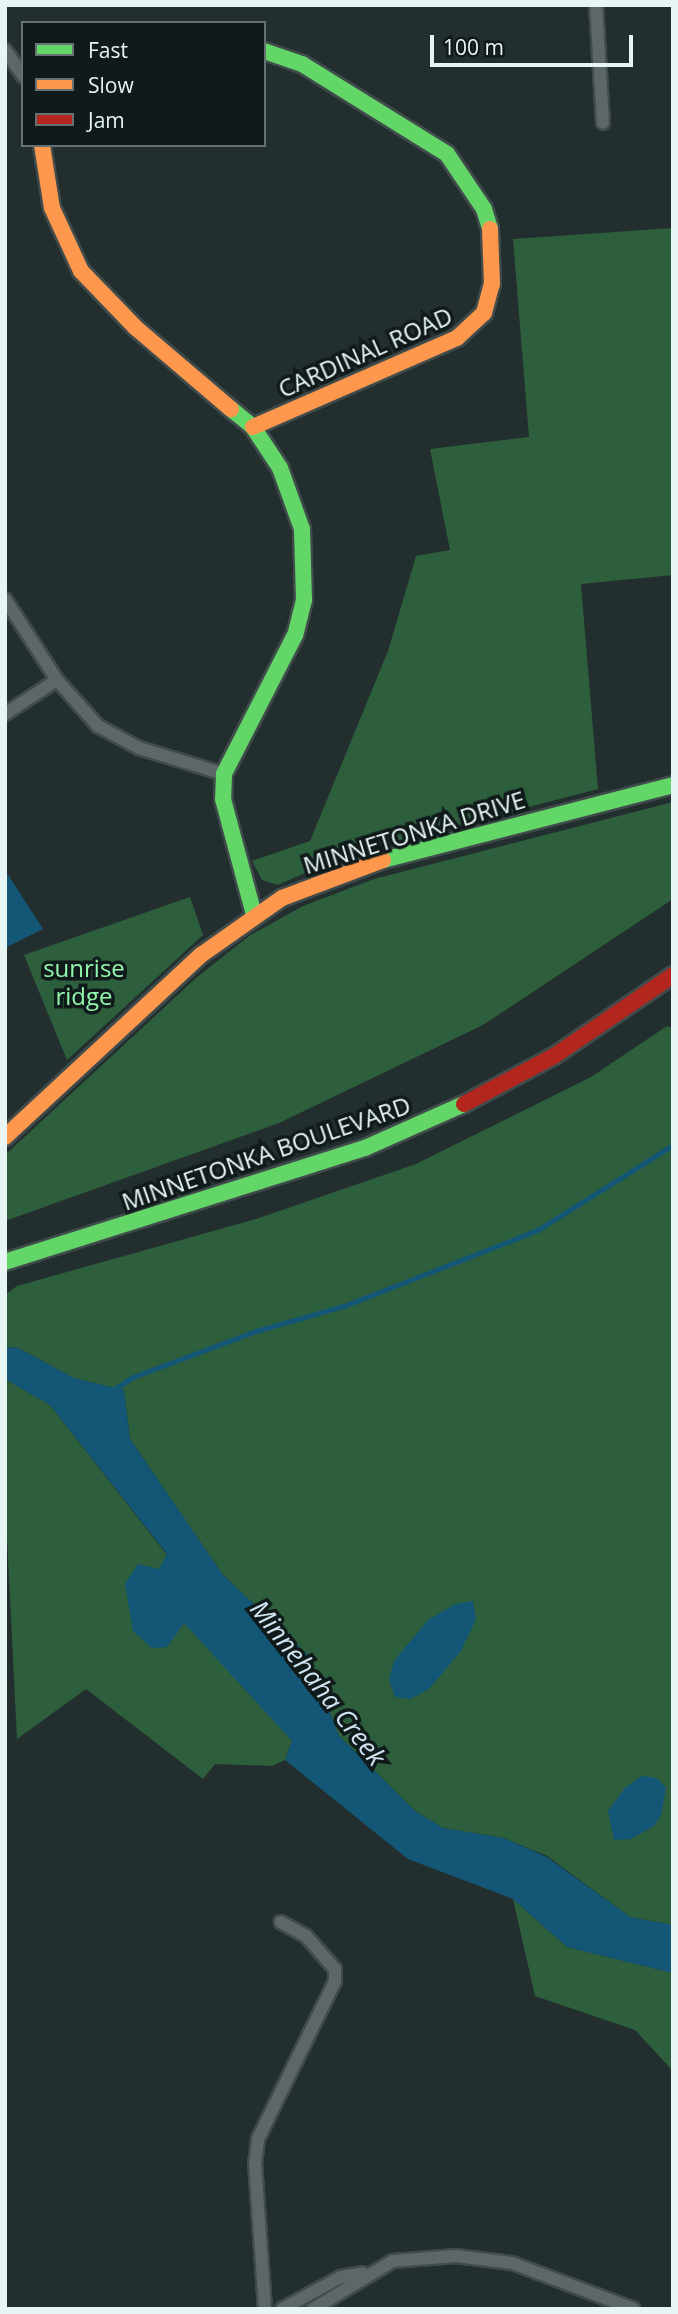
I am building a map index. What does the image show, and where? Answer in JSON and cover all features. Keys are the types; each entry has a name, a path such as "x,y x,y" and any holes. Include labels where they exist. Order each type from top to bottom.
{"street":[{"path":"596,5 603,123"},
{"path":"5,50 21,72"},
{"name":"CARDINAL ROAD","path":"253,427 457,338 484,313 492,284 490,230 484,209 462,170 447,154 302,64 266,52"},
{"path":"42,147 52,208 80,271 136,328 253,427 281,468 292,495 306,564 304,600 287,659 225,774 223,799 254,915"},
{"path":"5,599 57,680 82,712 118,738 225,774"},
{"path":"5,715 57,680"},
{"name":"MINNETONKA DRIVE","path":"5,1138 201,955 254,915 318,881 367,864 673,785"},
{"name":"MINNETONKA BOULEVARD","path":"5,1262 365,1148 430,1121 554,1056 673,975"},
{"path":"265,2309 255,2164 258,2140 335,1981 335,1969 306,1936 281,1922"},
{"path":"313,2309 370,2272 393,2261 424,2256 486,2259 538,2271 634,2309"},
{"path":"282,2309 341,2277 370,2272"}],"green space":[{"path":"673,228 673,575 581,584 598,789 348,854 278,885 262,880 252,861 310,841 388,651 416,556 450,550 430,449 529,437 513,239"},
{"path":"673,802 673,899 483,1025 279,1123 5,1221 5,1155 196,978 249,936 303,906 374,879"},
{"name":"sunrise ridge","path":"190,897 203,935 67,1060 24,955"},
{"path":"667,1026 673,1028 673,1925 630,1917 547,1856 504,1838 443,1828 415,1811 339,1736 307,1654 223,1575 130,1439 124,1390 74,1378 18,1348 5,1347 5,1295 17,1286 256,1219 416,1164 591,1077"},
{"path":"5,1379 50,1405 167,1555 159,1570 166,1647 184,1623 207,1643 292,1741 285,1760 272,1766 215,1764 203,1779 86,1689 17,1739 5,1497"},
{"path":"513,1899 567,1947 673,1973 673,2071 635,2030 535,1996"}],"water":[{"path":"7,873 43,929 5,948 5,874"},
{"name":"Minnehaha Creek","path":"5,1347 18,1348 74,1378 124,1390 130,1439 223,1575 307,1654 339,1736 415,1811 443,1828 504,1838 547,1857 630,1917 673,1925 673,1973 567,1947 513,1899 408,1859 285,1760 292,1741 184,1623 167,1647 152,1648 133,1631 125,1584 138,1564 159,1569 167,1554 50,1405 5,1379"},
{"path":"473,1601 476,1619 461,1651 429,1689 410,1699 395,1697 389,1680 394,1661 428,1620 455,1604"},
{"path":"641,1776 657,1778 666,1788 661,1815 654,1826 631,1839 614,1840 608,1811 625,1788"}],"waterway":[{"path":"113,1390 133,1377 256,1331 344,1306 538,1230 673,1145"}],"traffic: fast":[{"path":"266,52 302,64 447,154 484,209 490,229"},
{"path":"231,409 253,427 280,468 302,529 304,600 295,635 224,774 223,799 254,915"},
{"path":"383,860 673,785"},
{"path":"5,1262 365,1148 464,1104"}],"traffic: slow":[{"path":"42,147 52,208 81,271 136,328 231,409"},
{"path":"253,427 457,338 484,313 492,284 490,229"},
{"path":"5,1137 201,955 282,898 383,860"}],"traffic: jam":[{"path":"464,1104 554,1056 673,975"}]}
